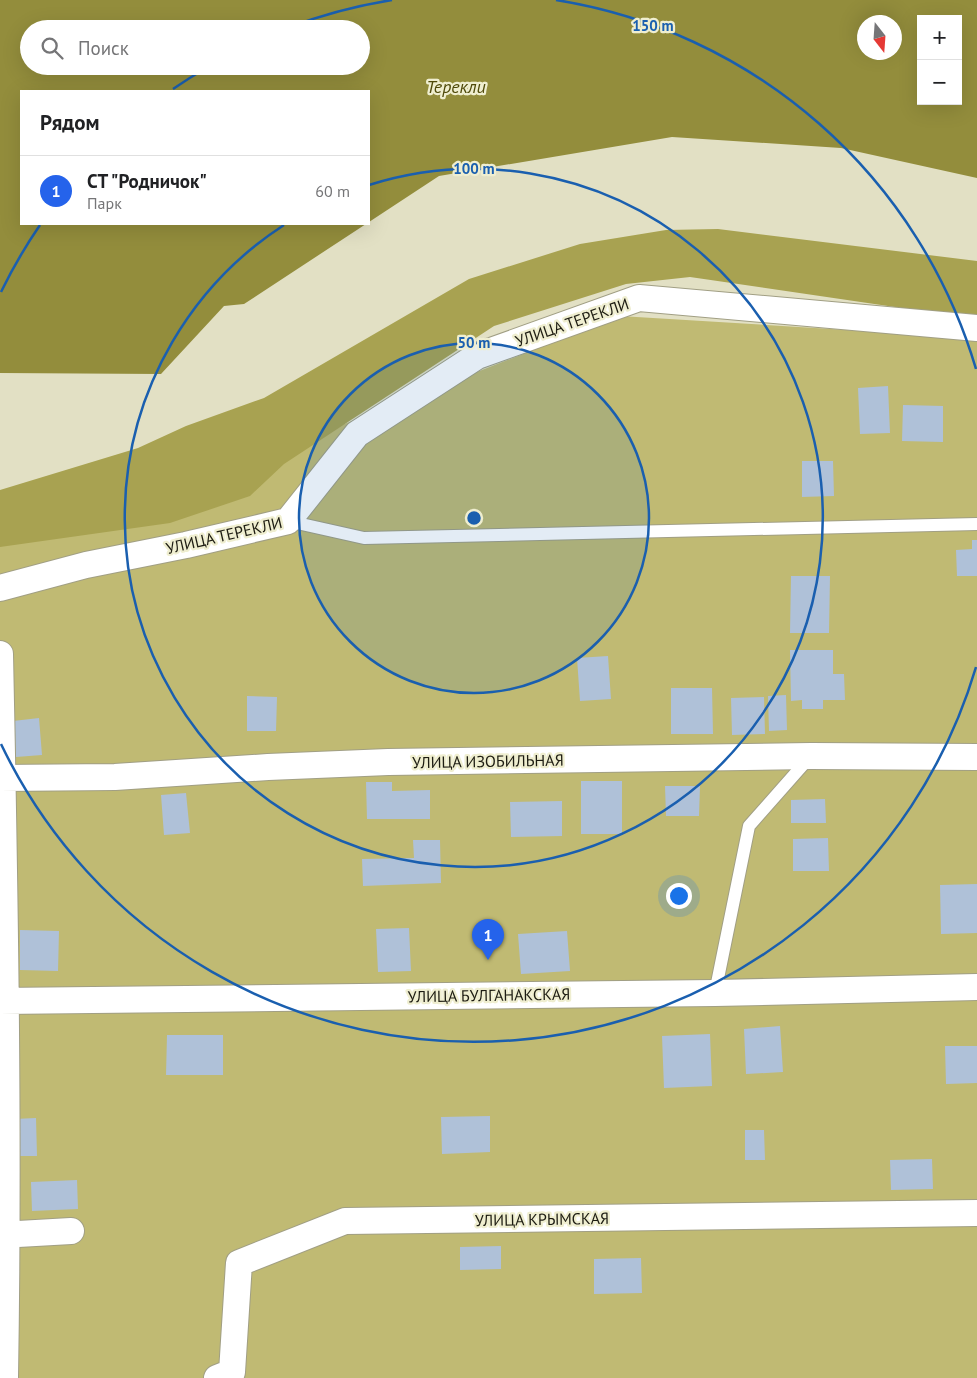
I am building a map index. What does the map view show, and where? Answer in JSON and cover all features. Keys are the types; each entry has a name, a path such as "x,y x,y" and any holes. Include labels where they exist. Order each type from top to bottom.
{"street":[{"name":"УЛИЦА ТЕРЕКЛИ","path":"0,588 86,565 288,522 357,434 477,356 639,298 977,328"},
{"path":"0,654 5,1378"},
{"name":"УЛИЦА ИЗОБИЛЬНАЯ","path":"1,778 115,776 388,762 811,756 977,757"},
{"name":"УЛИЦА БУЛГАНАКСКАЯ","path":"3,1001 977,987"},
{"name":"УЛИЦА КРЫМСКАЯ","path":"217,1378 232,1372 239,1263 345,1221 977,1213"},
{"path":"4,1235 71,1231"}],"lane":[{"path":"288,522 364,538 977,524"},
{"path":"715,992 749,826 811,756"}],"shaded area":[{"path":"718,229 977,261 977,314 963,317 690,277 626,284 494,326 284,464 250,496 170,523 0,547 0,490 138,448 186,426 264,398 469,279 580,244 666,230"},
{"path":"620,316 977,338 977,1378 0,1378 0,543 69,532"}],"water":[{"name":"Терекли","path":"0,0 977,0 977,178 841,148 672,137 439,176 370,221 370,90 20,90 20,225 364,225 244,304 224,306 161,374 0,373"}],"building":[{"path":"888,386 890,433 860,434 858,388"},
{"path":"903,405 943,406 943,442 902,441"},
{"path":"802,461 833,461 834,496 802,497"},
{"path":"972,540 977,540 977,576 957,576 956,550 972,549"},
{"path":"791,576 830,576 829,633 790,633"},
{"path":"790,650 833,650 833,674 844,674 845,700 823,700 823,709 802,709 802,700 791,701"},
{"path":"608,656 611,699 580,701 577,658"},
{"path":"671,688 712,688 713,734 671,734"},
{"path":"786,695 787,730 769,731 768,696"},
{"path":"247,696 277,697 276,731 247,731"},
{"path":"764,697 765,734 732,735 731,698"},
{"path":"39,718 42,755 16,757 13,721"},
{"path":"581,781 622,781 622,834 581,834"},
{"path":"366,782 392,782 392,791 430,790 430,819 367,819"},
{"path":"665,786 700,786 699,816 666,816"},
{"path":"186,793 190,833 164,835 161,795"},
{"path":"825,799 826,823 791,823 791,800"},
{"path":"562,801 562,836 511,837 510,802"},
{"path":"828,838 829,871 793,871 793,839"},
{"path":"413,840 440,840 441,883 363,886 362,859 414,858"},
{"path":"977,884 977,933 941,934 940,885"},
{"path":"409,928 411,971 378,972 376,929"},
{"path":"20,930 59,931 58,971 20,970"},
{"path":"567,931 570,971 521,974 518,934"},
{"path":"780,1026 783,1072 746,1074 744,1029"},
{"path":"710,1034 712,1086 664,1088 662,1036"},
{"path":"167,1035 223,1035 223,1075 166,1075"},
{"path":"945,1046 977,1046 977,1083 946,1084"},
{"path":"490,1116 490,1152 442,1154 441,1117"},
{"path":"36,1118 37,1156 15,1156 14,1119"},
{"path":"745,1130 764,1130 765,1160 745,1160"},
{"path":"932,1159 933,1189 891,1190 890,1160"},
{"path":"77,1180 78,1209 32,1211 31,1182"},
{"path":"501,1246 501,1269 460,1270 460,1247"},
{"path":"641,1258 642,1293 594,1294 594,1259"}],"place":[{"name":"СТ \"Родничок\"","path":"488,960"}]}
